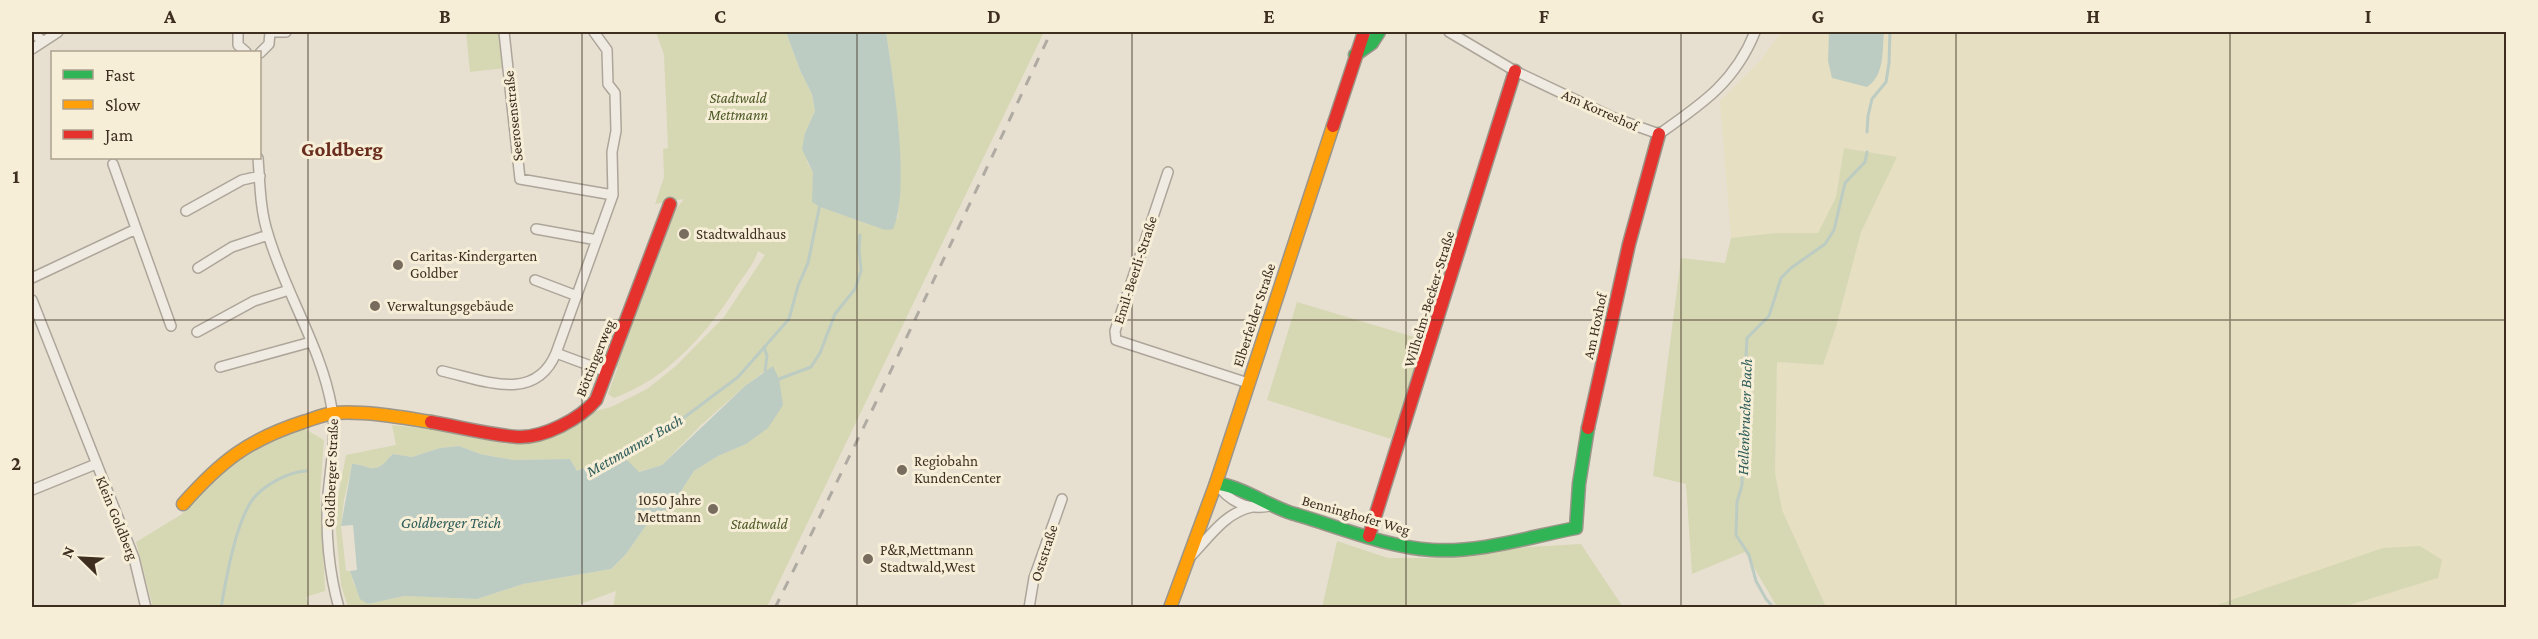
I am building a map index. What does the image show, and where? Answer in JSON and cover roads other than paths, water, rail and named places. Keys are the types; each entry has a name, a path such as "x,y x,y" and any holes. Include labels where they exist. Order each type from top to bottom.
{"street":[{"path":"33,32 42,41"},
{"path":"32,49 58,32"},
{"path":"236,32 238,45 245,51"},
{"path":"261,52 270,44 270,32 286,32"},
{"name":"Seerosenstraße","path":"504,32 520,179 614,195"},
{"path":"442,371 501,384 520,384 543,374 556,353 614,195 612,152 616,131 615,93 608,84 607,50 594,32"},
{"name":"Elberfelder Straße","path":"1170,608 1216,483 1364,32"},
{"path":"1355,56 1372,43 1378,32"},
{"name":"Am Korreshof","path":"1449,32 1515,71 1614,118 1659,134 1727,80 1739,66 1755,32"},
{"name":"Wilhelm-Becker-Straße","path":"1369,536 1515,71"},
{"name":"Am Hoxhof","path":"1576,528 1576,497 1587,431 1637,208 1659,134"},
{"name":"Goldberger Straße","path":"258,159 263,215 268,235 330,394 333,413 327,521 339,608"},
{"path":"113,164 171,326"},
{"name":"Emil-Beerli-Straße","path":"1167,172 1114,331 1116,340 1248,383"},
{"path":"186,211 242,180 260,176"},
{"name":"Böttingerweg","path":"183,504 210,473 243,447 275,431 333,413 396,416 526,437 582,415 591,409 607,372 670,204"},
{"path":"32,278 136,229"},
{"path":"536,230 597,240"},
{"path":"198,268 232,247 268,235"},
{"path":"536,280 577,296"},
{"path":"197,332 254,301 289,290"},
{"name":"Klein Goldberg","path":"32,300 36,325 134,558 146,608"},
{"path":"220,367 311,342"},
{"path":"556,353 607,372"},
{"name":"Klein Goldberg","path":"32,490 96,464"},
{"name":"Benninghofer Weg","path":"1216,483 1234,485 1261,497 1270,506"},
{"name":"Benninghofer Weg","path":"1216,483 1229,499 1252,507"},
{"name":"Oststraße","path":"1029,608 1034,578 1062,499"},
{"name":"Benninghofer Weg","path":"1190,557 1213,534 1221,522 1241,509 1252,507 1270,506 1401,546 1433,550 1475,548 1576,528"}],"water":[{"path":"786,32 886,32 901,161 898,211 893,229 885,230 820,207 812,202 813,173 802,149 805,133 815,111 812,94"},
{"path":"1829,32 1884,32 1880,69 1873,82 1867,87 1832,78 1828,61"},
{"name":"Goldberger Teich","path":"773,366 779,379 783,405 768,428 746,444 718,456 694,471 672,505 647,524 626,554 611,569 523,584 477,599 404,596 368,604 360,599 350,571 357,570 353,525 341,526 352,464 374,468 382,465 393,454 412,457 440,448 459,446 480,454 513,460 570,459 577,471 619,452 639,472 662,465 745,386"}],"waterway":[{"name":"Hellenbrucher Bach","path":"1867,132 1872,99 1886,82 1890,32"},
{"name":"Hellenbrucher Bach","path":"1774,608 1756,581 1749,555 1736,535 1737,502 1742,485 1747,338 1769,316 1781,278 1825,244 1834,230 1845,183 1865,162 1867,152"},
{"name":"Mettmanner Bach","path":"617,454 633,444 666,431 738,377 789,319 798,286 808,263 820,204"},
{"path":"779,379 811,367 820,353 835,314 855,289 861,271 860,235"},
{"path":"764,347 767,356 765,371"},
{"name":"Mettmanner Bach","path":"221,608 237,536 253,499 277,480 306,471"}],"railway":[{"path":"775,608 877,400 1051,32"}],"place":[{"name":"Stadtwaldhaus","path":"684,234"},
{"name":"Caritas-Kindergarten Goldber","path":"398,265"},
{"name":"Verwaltungsgebäude","path":"375,306"},
{"name":"Regiobahn KundenCenter","path":"902,470"},
{"name":"1050 Jahre Mettmann","path":"713,509"},
{"name":"P&R,Mettmann Stadtwald,West","path":"868,559"}],"district":[{"name":"Goldberg","path":"342,149"}],"park label":[{"name":"Stadtwald Mettmann","path":"738,106"},
{"name":"Stadtwald","path":"759,524"}]}
